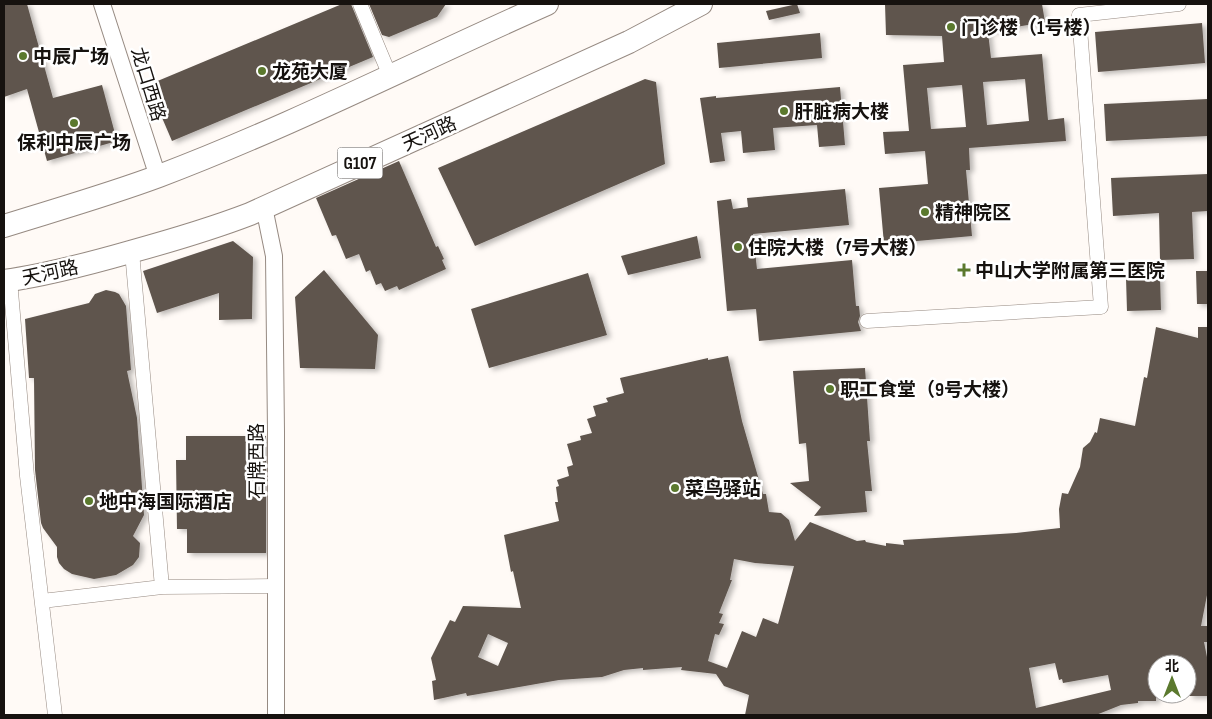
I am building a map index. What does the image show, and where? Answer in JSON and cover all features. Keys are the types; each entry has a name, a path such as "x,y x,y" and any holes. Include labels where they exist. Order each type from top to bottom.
{"highway":[{"path":"4,226 158,176 250,138 547,4"},
{"name":"天河路","path":"7,281 64,270 132,252 208,229 264,207 629,42 701,4"}],"street":[{"name":"龙口西路","path":"102,4 158,176"},
{"path":"360,4 390,76"},
{"path":"867,322 1101,307 1079,15 1179,4"},
{"name":"石牌西路","path":"264,207 274,256 276,715"},
{"path":"132,252 162,588"},
{"path":"7,281 27,476 55,715"},
{"path":"42,601 162,588 276,586"}],"building":[{"path":"4,4 27,4 53,98 102,85 117,141 47,161 27,89 4,97"},
{"name":"龙苑大厦","path":"342,4 351,4 373,57 172,141 148,85"},
{"path":"369,4 446,4 437,17 389,37 382,35"},
{"path":"797,4 800,13 769,20 766,11"},
{"path":"885,4 1042,4 1045,22 988,32 991,58 1042,54 1048,120 1064,118 1066,141 969,148 970,170 966,170 972,236 884,244 879,188 928,184 925,151 885,154 883,132 909,131 903,65 944,62 942,36 886,35","holes":["1025,79 1029,121 987,125 983,82","962,85 966,127 931,129 927,88"]},
{"path":"1202,23 1205,63 1098,72 1095,32"},
{"path":"820,33 822,58 719,68 717,43"},
{"path":"645,79 656,82 665,164 475,246 438,168"},
{"name":"肝脏病大楼","path":"840,87 845,145 819,147 817,125 773,128 775,150 743,153 741,131 721,133 725,161 710,163 700,98"},
{"path":"1208,99 1208,136 1106,141 1104,104"},
{"path":"399,161 436,247 438,246 444,259 442,260 446,269 399,290 397,286 385,291 381,283 376,285 370,270 366,272 359,254 346,259 336,235 332,236 316,198"},
{"path":"1208,174 1208,211 1192,212 1194,259 1160,260 1159,213 1113,216 1111,178"},
{"name":"住院大楼（7号大楼）","path":"845,189 849,225 753,234 757,269 852,260 856,306 859,306 860,316 858,322 861,331 759,341 756,309 727,311 717,201 731,199 733,209 748,207 747,198"},
{"path":"697,236 701,258 628,275 621,256"},
{"path":"233,241 253,257 252,319 219,320 219,293 157,313 143,271"},
{"path":"324,270 378,335 375,369 300,368 295,297"},
{"path":"1196,271 1208,271 1208,304 1197,304"},
{"path":"588,273 607,335 489,368 471,309"},
{"path":"1160,277 1161,310 1127,311 1126,278"},
{"path":"106,290 119,294 126,306 131,370 127,371 137,418 144,515 133,536 140,543 139,557 133,565 116,575 94,579 72,574 64,569 57,557 57,547 41,523 35,470 34,378 29,378 25,319 89,303 95,294"},
{"path":"1156,327 1198,338 1198,327 1208,327 1208,590 1201,626 1207,626 1207,642 1204,642 1208,662 1208,696 1197,696 1197,654 1147,654 1147,701 1121,705 1096,715 745,715 749,695 724,686 716,674 681,670 682,667 624,670 602,677 559,680 467,696 466,693 434,700 432,681 436,680 431,658 450,620 455,622 463,606 521,608 513,571 511,572 504,535 559,521 555,502 558,502 556,487 559,486 557,480 569,476 567,467 573,465 567,444 581,440 580,436 592,433 587,419 596,416 593,406 608,402 606,398 624,393 620,378 708,358 708,360 728,356 742,421 763,494 766,494 769,512 781,513 789,520 795,541 810,522 857,541 865,540 866,542 886,546 886,543 904,545 903,540 1016,533 1060,528 1059,509 1062,493 1068,494 1080,467 1083,448 1090,442 1095,432 1097,433 1100,418 1135,426 1144,377 1147,378","holes":["734,559 755,563 794,566 778,624 763,618 756,637 742,631 727,668 708,661 715,634 719,635 724,624 719,623 723,614 719,613 732,580 730,580","488,634 508,643 498,666 478,657","1055,663 1059,680 1062,679 1063,683 1108,675 1111,690 1036,708 1029,668"]},
{"path":"865,368 870,441 867,441 872,491 865,491 867,512 814,516 821,507 790,483 809,481 806,443 799,444 793,371"},
{"path":"186,436 266,436 266,553 187,553 187,529 177,529 176,460 186,460"}],"place":[{"name":"门诊楼（1号楼）","path":"951,27"},
{"name":"中辰广场","path":"23,56"},
{"name":"龙苑大厦","path":"262,71"},
{"name":"肝脏病大楼","path":"784,111"},
{"name":"保利中辰广场","path":"74,123"},
{"name":"精神院区","path":"925,212"},
{"name":"住院大楼（7号大楼）","path":"738,247"},
{"name":"中山大学附属第三医院","path":"964,270"},
{"name":"职工食堂（9号大楼）","path":"830,389"},
{"name":"菜鸟驿站","path":"675,488"},
{"name":"地中海国际酒店","path":"89,501"}]}
